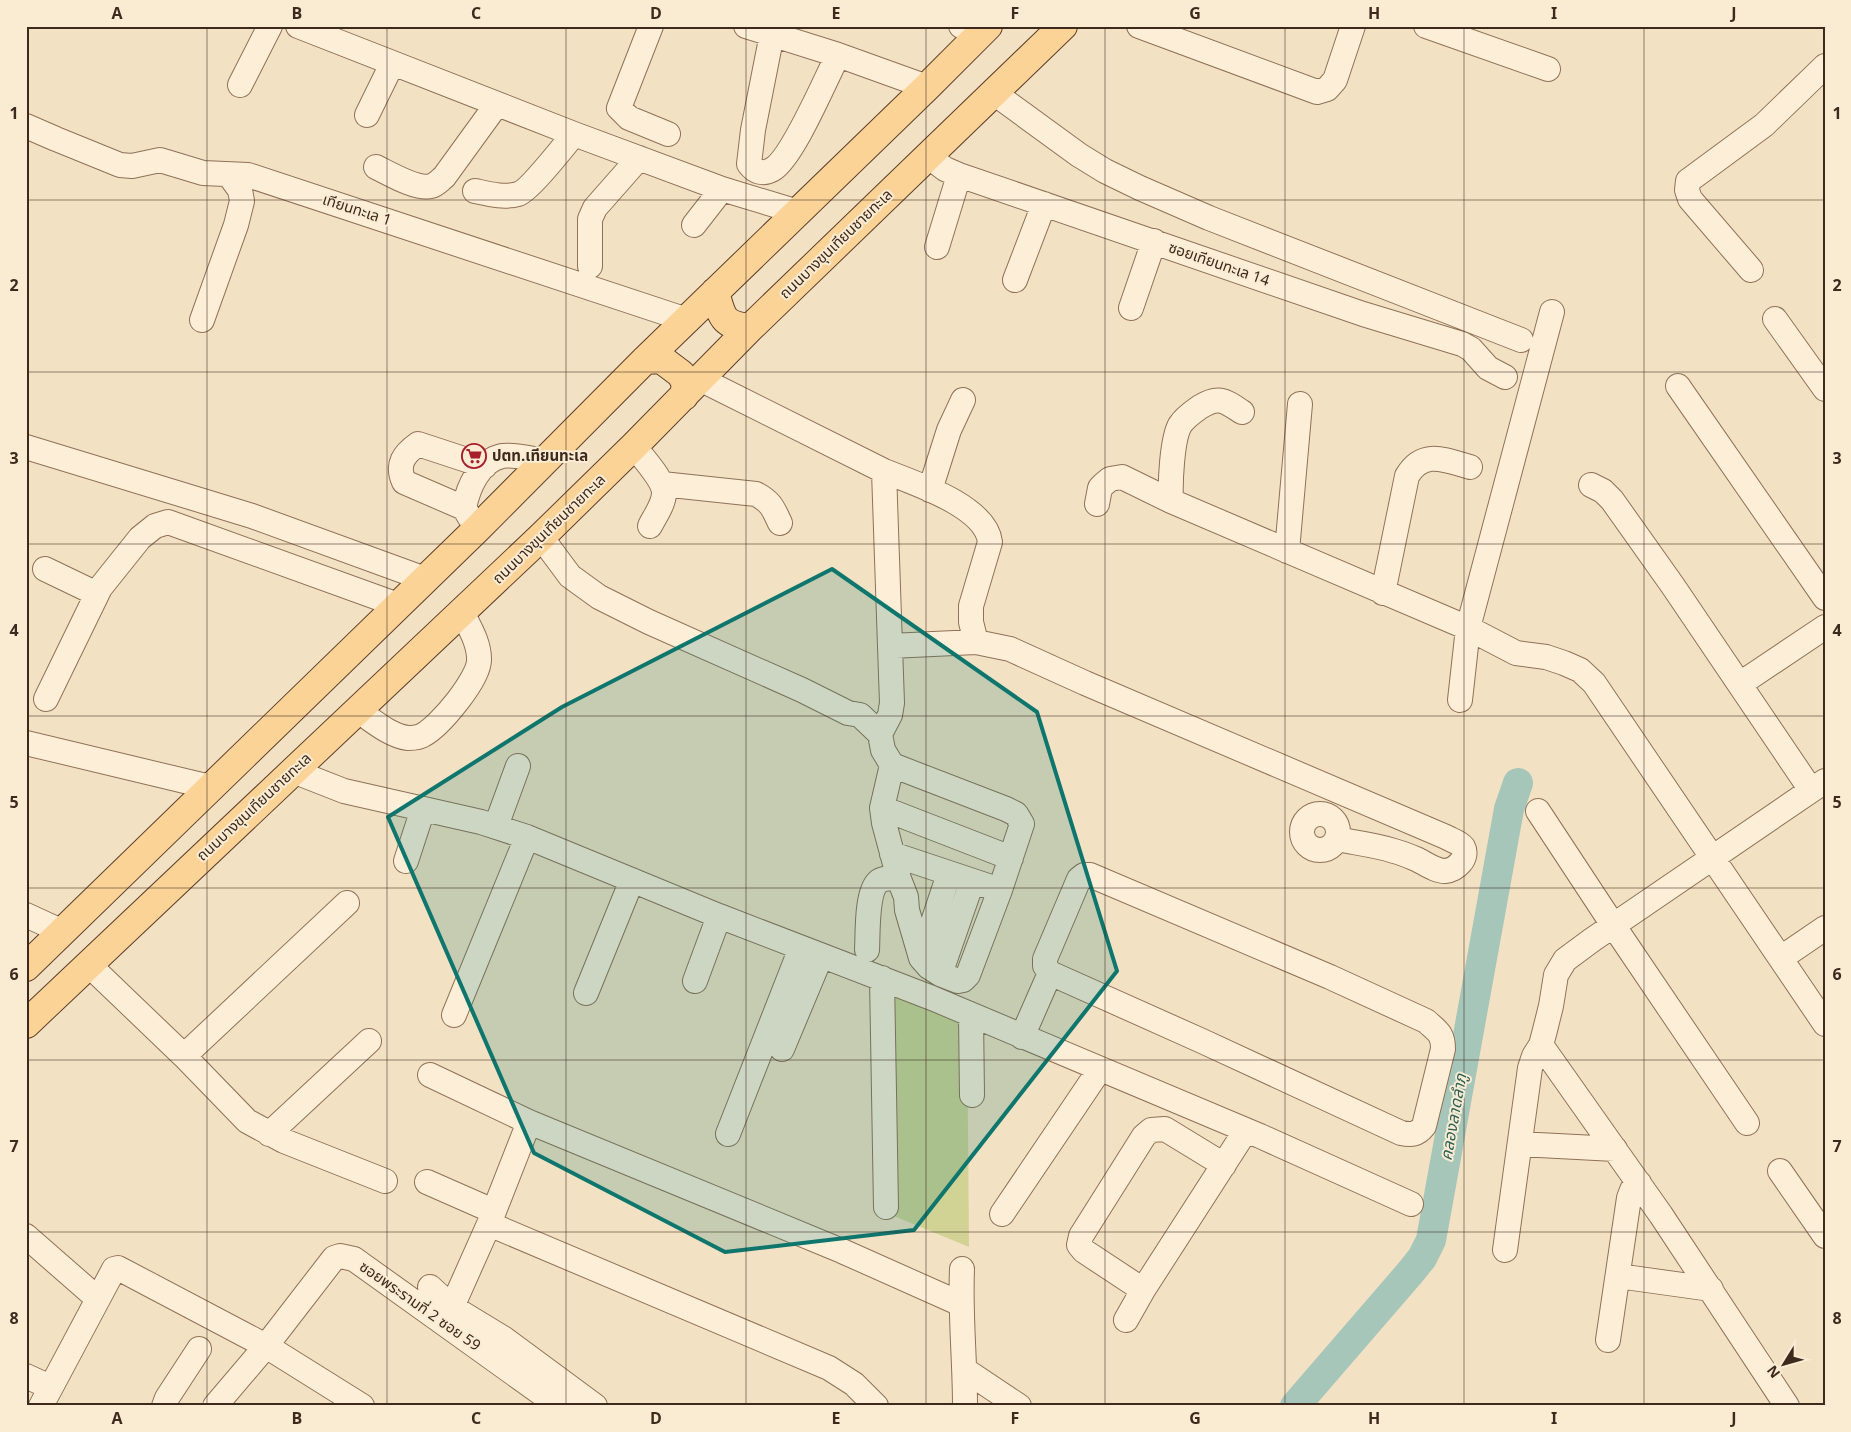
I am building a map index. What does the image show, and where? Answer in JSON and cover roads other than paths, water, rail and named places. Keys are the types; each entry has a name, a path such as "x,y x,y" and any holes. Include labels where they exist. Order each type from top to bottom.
{"main road":[{"name":"ถนนบางขุนเทียนชายทะเล","path":"26,1024 541,537 750,328 1063,26"},
{"path":"26,967 425,579 471,518 545,461 644,360 927,87 977,28"},
{"path":"715,292 721,312 727,322 735,326 750,328"},
{"path":"644,360 661,360 681,374 686,384 692,388"}],"street":[{"path":"240,85 270,26"},
{"path":"298,26 574,134 722,189 798,212"},
{"path":"652,26 618,108 629,118 668,134"},
{"path":"746,26 838,55 927,87"},
{"path":"1139,26 1317,92 1327,89 1335,80 1353,26"},
{"path":"1426,26 1548,68"},
{"path":"772,34 753,130 749,164 761,172 771,170 780,164 793,146 838,55"},
{"path":"367,114 392,64"},
{"path":"1751,270 1690,200 1687,190 1688,181 1764,125 1825,66"},
{"path":"994,93 1079,155 1105,171 1140,188 1208,218 1521,340"},
{"path":"376,167 417,186 434,186 444,177 497,104"},
{"name":"เทียนทะเล 1","path":"27,127 120,165 132,166 160,160 202,173 248,175 687,320"},
{"path":"475,191 502,196 519,194 574,134"},
{"name":"ซอยเทียนทะเล 14","path":"928,156 945,169 959,175 1363,314 1462,344 1471,349 1488,368 1505,377"},
{"path":"590,266 590,219 595,208 639,158"},
{"path":"202,320 236,225 242,201 240,190 232,179 232,174"},
{"path":"937,247 959,175"},
{"path":"694,225 722,189"},
{"path":"1015,280 1044,204"},
{"path":"1131,308 1154,241"},
{"path":"1460,700 1468,628 1552,312"},
{"path":"1775,319 1825,389"},
{"path":"1678,386 1825,598"},
{"path":"692,388 930,490 956,503 980,521 989,534 990,542 971,606 971,622 976,642"},
{"path":"930,490 950,430 963,400"},
{"path":"1171,501 1175,436 1180,424 1189,414 1211,401 1222,400 1242,412"},
{"path":"1287,551 1300,404"},
{"path":"471,518 404,482 400,473 400,464 406,452 418,444 485,466"},
{"path":"634,446 662,484 664,493 662,504 650,526"},
{"path":"26,447 252,516 425,579"},
{"path":"471,518 468,492 474,479 490,461 502,456 545,461"},
{"path":"1383,593 1407,476 1412,467 1425,458 1441,459 1470,467"},
{"path":"541,537 570,576 599,597 649,622 802,690 848,713 860,715 885,750 1016,814 1022,824 1000,890 968,975 963,980 958,981 940,974 929,967 921,958 907,910 906,897 898,879 884,823 882,808 885,750 892,703 884,471"},
{"path":"1097,504 1100,488 1110,479 1122,477 1171,501 1468,628 1516,653 1546,657 1580,670 1594,683 1825,1024"},
{"path":"662,484 756,494 768,500 780,522"},
{"path":"1505,1250 1530,1068 1534,1056 1541,1045 1551,1006 1556,975 1560,966 1565,960 1613,925 1818,786 1740,684 1674,586 1612,500 1603,491 1591,485"},
{"path":"46,699 97,594 140,538 155,526 168,522 398,604"},
{"path":"45,569 97,594"},
{"path":"357,710 396,734 409,738 422,736 432,729 466,690 476,674 479,660 476,641 462,612"},
{"path":"1740,684 1825,627"},
{"path":"890,646 976,642 1010,649 1085,683 1446,837 1460,844 1464,848 1465,855 1460,864 1452,870 1444,871 1438,870 1415,858 1393,851 1337,839"},
{"path":"26,743 210,787"},
{"path":"496,826 518,766"},
{"path":"293,771 344,791 496,826 527,837 719,916 882,978 1246,1130 1411,1204"},
{"path":"882,808 1011,858"},
{"path":"406,861 423,809"},
{"path":"1538,811 1747,1124"},
{"path":"454,1015 527,837"},
{"path":"892,854 1000,890"},
{"path":"921,958 949,874"},
{"path":"1084,875 1090,875 1330,977 1426,1021 1443,1039 1443,1049 1424,1126 1419,1132 1411,1135 1401,1133 1050,972 1045,966 1045,959 1079,879 1084,875"},
{"path":"867,950 870,898 875,886 885,878 898,879"},
{"path":"586,993 632,880"},
{"path":"940,974 972,882"},
{"path":"184,1056 347,903"},
{"path":"907,910 933,920"},
{"path":"26,915 63,932"},
{"path":"695,981 719,916"},
{"path":"1781,958 1825,928"},
{"path":"782,1049 811,952"},
{"path":"728,1134 811,952"},
{"path":"88,964 184,1056 246,1121 269,1134 385,1181"},
{"path":"1022,1037 1050,972"},
{"path":"882,978 886,1207"},
{"path":"971,1015 972,1095"},
{"path":"269,1134 369,1040"},
{"path":"1541,1045 1639,1183 1787,1406"},
{"path":"1002,1214 1100,1069"},
{"path":"430,1075 529,1122 842,1251 961,1304"},
{"path":"452,1307 491,1218 529,1122"},
{"path":"1143,1290 1084,1251 1079,1245 1081,1236 1144,1136 1151,1130 1166,1129 1224,1165"},
{"path":"1126,1320 1143,1290 1246,1130"},
{"path":"1520,1144 1614,1149"},
{"path":"1780,1171 1825,1236"},
{"path":"427,1182 491,1218 829,1368 854,1384 876,1406"},
{"path":"1608,1340 1630,1198 1632,1190 1639,1183"},
{"path":"26,1236 98,1299"},
{"name":"ซอยพระรามที่ 2 ซอย 59","path":"215,1406 266,1346 334,1258 340,1256 354,1259 559,1406"},
{"path":"26,1376 46,1396 114,1269 118,1268 266,1346 362,1406"},
{"path":"962,1269 961,1304 965,1406"},
{"path":"1618,1276 1711,1289"},
{"path":"430,1287 452,1307 502,1338 595,1406"},
{"path":"164,1406 167,1398 199,1349"},
{"path":"965,1370 1019,1406"}],"waterway":[{"name":"คลองลาดลำภู","path":"1295,1406 1409,1274 1422,1258 1431,1240 1509,809 1518,783"}],"place":[{"name":"ปตท.เทียนทะเล","path":"474,456"}]}
